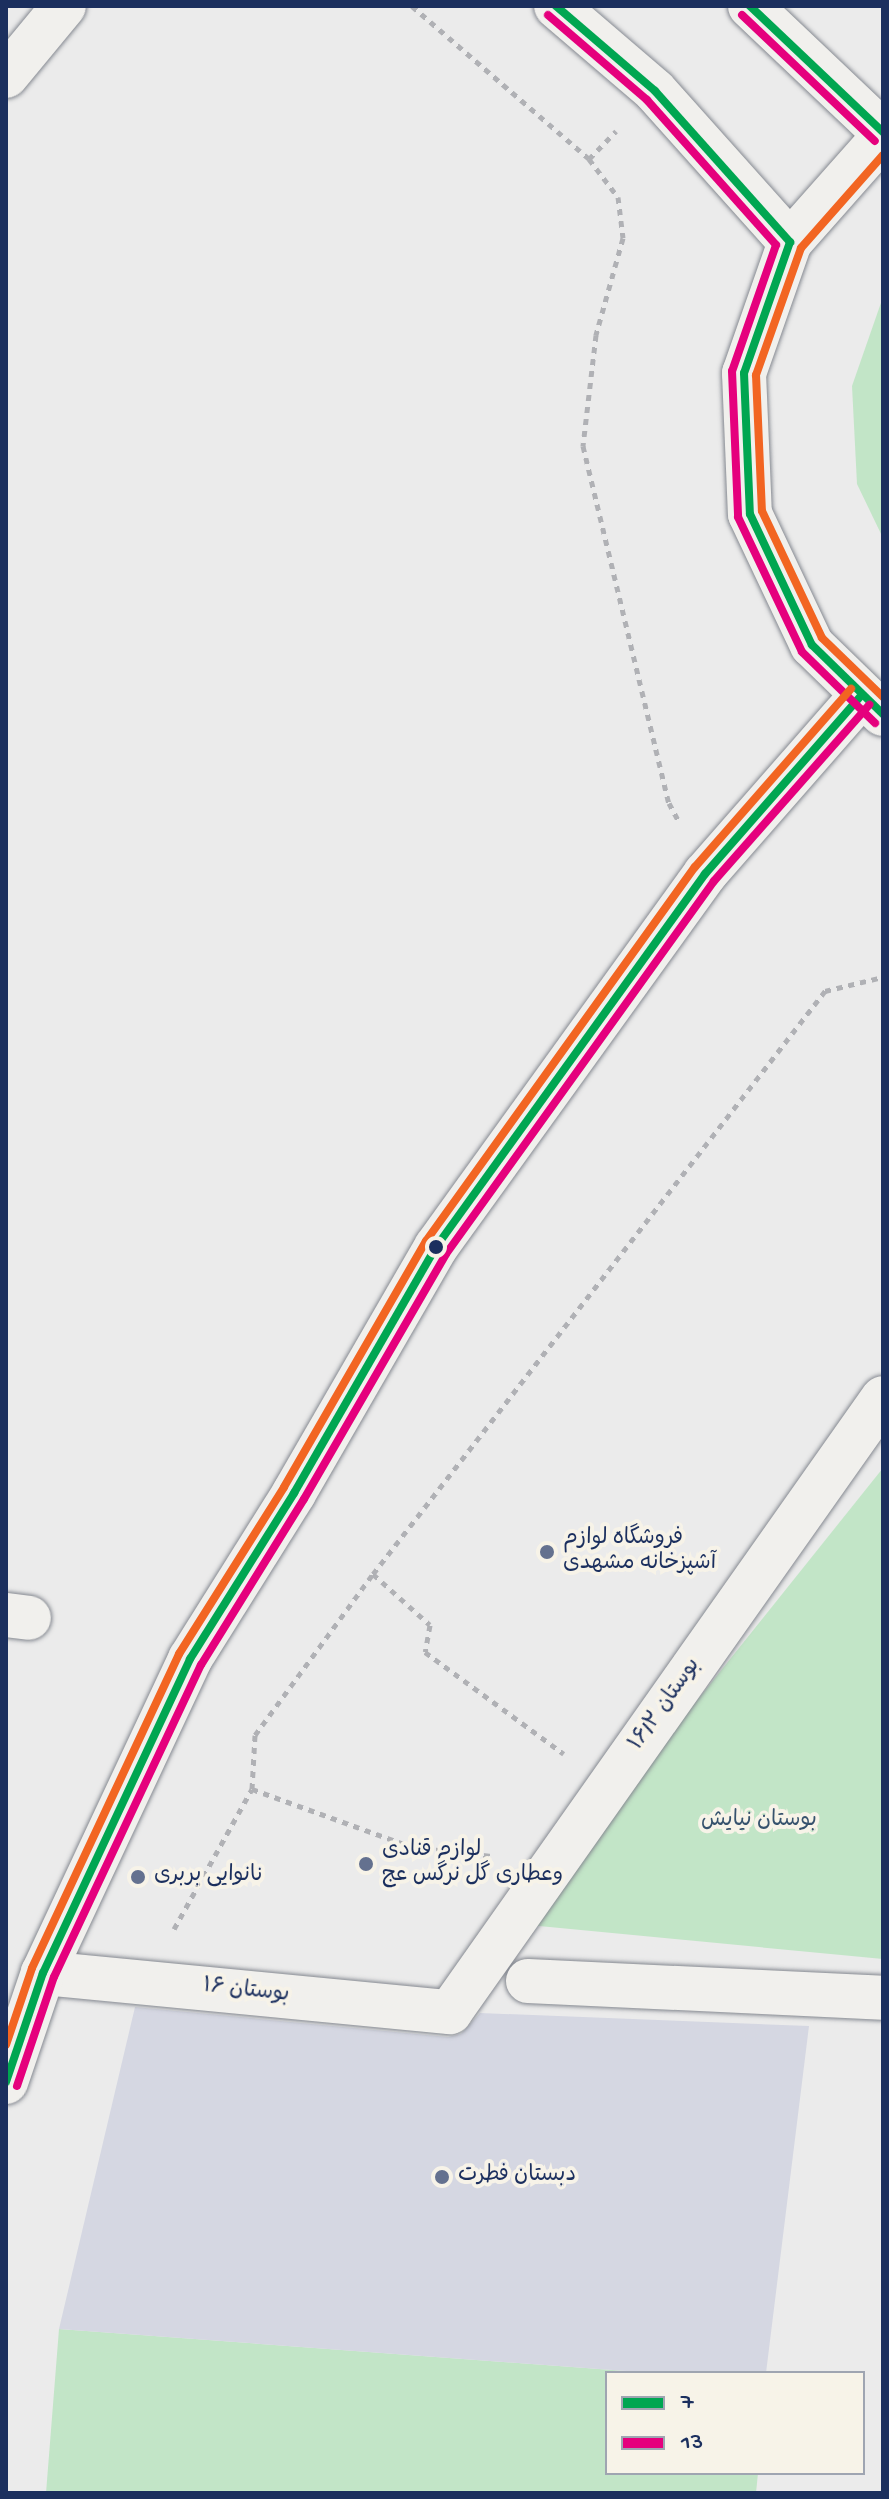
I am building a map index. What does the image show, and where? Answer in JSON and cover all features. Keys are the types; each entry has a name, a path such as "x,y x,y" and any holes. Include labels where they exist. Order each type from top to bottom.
{"street":[{"path":"6,76 64,6"},
{"path":"556,6 655,91 790,242"},
{"path":"6,2082 43,1973 190,1659 294,1493 436,1247 705,874 871,705 812,645 750,514 744,373 790,242 883,134 750,6"},
{"name":"بوستان ۱۶/۲","path":"450,2012 883,1398"},
{"name":"بوستان ۱۶","path":"43,1973 450,2012"},
{"path":"528,1981 883,1998"}],"path":[{"path":"412,6 589,159 618,197 623,238 596,335 583,446 669,803 705,874"},
{"path":"145,1982 252,1789 255,1735 373,1574 825,991 883,977"},
{"path":"373,1574 430,1625 425,1652 609,1787"},
{"path":"252,1789 412,1847 554,1863"}],"green space":[{"path":"883,297 883,538 857,484 852,386"},
{"name":"بوستان نیایش","path":"883,1468 883,1959 518,1924"},
{"path":"59,2329 626,2371 605,2371 605,2475 758,2475 756,2493 46,2493"}],"building":[{"name":"دبستان فطرت","path":"135,2007 448,2037 461,2034 480,2013 809,2026 766,2371 626,2371 59,2329"}],"transit line":[{"name":"7","path":"556,6 655,91 790,242 744,373 750,514 812,645 883,714"},
{"name":"7","path":"750,6 883,132"},
{"name":"13","path":"548,15 647,100 776,245 732,371 738,517 802,652 875,723"},
{"name":"13","path":"742,15 875,141"},
{"path":"883,155 801,248 756,375 762,511 822,638 883,697"},
{"path":"6,2045 32,1968 179,1654 284,1487 426,1241 695,867 851,689"},
{"name":"7","path":"6,2082 43,1973 190,1659 294,1493 436,1247 705,874 860,697"},
{"name":"13","path":"17,2086 54,1977 201,1665 304,1499 446,1254 714,881 869,705"}],"place":[{"name":"فروشگاه لوازم آشپزخانه مشهدی","path":"547,1552"},
{"name":"لوازم قنادی وعطاری گل نرگس عج","path":"366,1864"},
{"name":"نانوایی بربری","path":"138,1877"},
{"name":"دبستان فطرت","path":"442,2177"}]}
